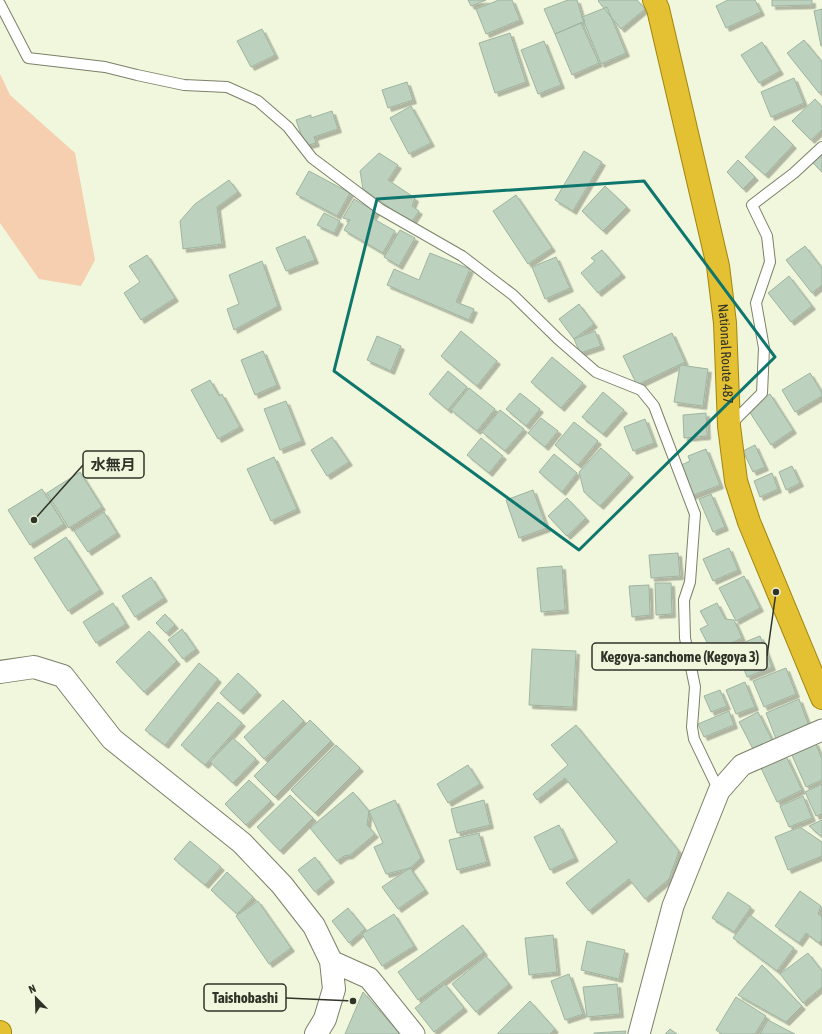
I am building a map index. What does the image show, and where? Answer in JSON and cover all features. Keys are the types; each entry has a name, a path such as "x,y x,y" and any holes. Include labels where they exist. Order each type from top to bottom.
{"highway":[{"name":"National Route 487","path":"654,0 658,8 718,266 725,322 729,426 736,481 749,522 822,698"}],"street":[{"path":"0,672 34,667 63,676 112,739 242,843 282,885 314,926 331,961 334,990 325,1018 316,1034"},
{"path":"639,1034 673,906 719,791 742,765 822,730"},
{"path":"331,961 369,978 414,1034"}],"lane":[{"path":"0,4 28,58 104,67 184,85 227,87 258,101 288,127 312,158 380,209 462,256 514,295 558,339 596,372 642,390 654,406 695,514 690,582 684,600 685,638 695,687 692,727 694,739 719,791"},
{"path":"729,426 762,393 764,348 756,303 770,262 767,236 752,205 794,173 822,147"}],"highlighted area":[{"path":"644,181 775,357 579,550 334,371 377,199"}],"shaded area":[{"path":"0,74 10,95 75,153 95,260 81,286 39,279 0,223"}],"building":[{"path":"468,0 486,0 471,6"},
{"path":"499,0 512,0 520,20 486,34 476,9"},
{"path":"568,0 577,0 582,17 585,21 555,34 544,9"},
{"path":"637,0 645,9 621,29 598,1"},
{"path":"728,0 755,0 761,12 726,28 716,6"},
{"path":"772,0 812,0 812,5 772,6"},
{"path":"607,7 626,53 601,64 582,17"},
{"path":"822,9 822,46 821,46 814,11"},
{"path":"581,23 599,63 572,75 555,34"},
{"path":"262,29 275,55 251,67 237,41"},
{"path":"510,33 526,82 495,93 479,43"},
{"path":"804,40 822,62 822,91 819,93 787,53"},
{"path":"544,41 561,85 538,94 521,50"},
{"path":"762,42 780,71 759,83 741,55"},
{"path":"794,78 804,103 771,117 761,92"},
{"path":"407,82 413,100 388,108 382,90"},
{"path":"815,99 822,107 822,130 811,140 792,121"},
{"path":"411,106 431,143 409,154 390,118"},
{"path":"332,111 338,129 314,137 316,143 305,146 296,120 311,115 311,118"},
{"path":"774,126 793,145 765,175 745,157"},
{"path":"584,151 602,162 573,211 555,200"},
{"path":"379,153 398,165 388,180 415,198 412,206 419,211 411,223 363,189 360,171"},
{"path":"822,154 822,172 813,163"},
{"path":"738,160 755,177 743,189 727,172"},
{"path":"309,171 350,193 337,216 296,194"},
{"path":"229,180 238,192 217,207 222,244 183,249 180,221 195,204"},
{"path":"605,186 627,207 603,231 582,211"},
{"path":"516,195 552,248 528,264 493,211"},
{"path":"354,199 376,212 372,218 395,231 383,253 344,230 350,220 343,218"},
{"path":"324,213 340,221 334,233 317,225"},
{"path":"400,230 415,238 399,266 384,257"},
{"path":"305,236 315,260 286,271 276,248"},
{"path":"805,246 822,268 822,285 812,293 786,260"},
{"path":"602,250 622,274 598,293 581,273 595,261 591,258"},
{"path":"430,253 470,269 456,302 474,309 469,320 387,285 394,269 419,280"},
{"path":"147,255 175,298 141,320 124,293 140,282 129,266"},
{"path":"556,257 570,288 545,299 532,267"},
{"path":"262,261 278,306 234,330 227,309 239,304 229,275"},
{"path":"789,276 812,306 791,322 768,293"},
{"path":"579,304 594,324 574,339 559,319"},
{"path":"461,331 497,361 477,386 441,356"},
{"path":"595,331 601,346 580,353 574,339"},
{"path":"672,333 685,362 637,385 623,356"},
{"path":"377,336 401,346 391,371 367,360"},
{"path":"263,351 277,385 255,395 241,360"},
{"path":"552,357 583,383 561,408 531,382"},
{"path":"680,365 708,369 703,406 674,402"},
{"path":"448,371 467,387 448,410 429,394"},
{"path":"810,373 822,393 822,396 795,412 782,390"},
{"path":"210,380 219,396 222,394 240,427 218,439 191,390"},
{"path":"469,388 495,409 477,431 451,410"},
{"path":"603,392 624,410 603,434 582,417"},
{"path":"520,393 540,409 526,426 506,409"},
{"path":"770,394 793,430 771,445 747,408"},
{"path":"286,401 302,441 280,450 264,409"},
{"path":"500,410 524,429 505,451 482,432"},
{"path":"706,413 707,436 684,438 683,415"},
{"path":"541,418 558,431 545,447 528,433"},
{"path":"645,419 654,443 633,451 624,427"},
{"path":"574,422 598,441 578,465 555,445"},
{"path":"332,437 349,462 327,476 311,450"},
{"path":"481,438 503,456 489,473 467,455"},
{"path":"755,445 765,467 753,472 743,451"},
{"path":"601,448 630,474 600,506 584,492 579,472"},
{"path":"706,449 720,485 691,496 679,466 690,461 688,456"},
{"path":"554,454 577,473 562,492 539,472"},
{"path":"274,457 297,509 271,521 247,469"},
{"path":"792,466 800,483 786,490 779,472"},
{"path":"80,472 102,507 69,528 47,493"},
{"path":"772,473 778,489 760,497 754,481"},
{"path":"42,489 64,524 30,545 8,510"},
{"path":"533,490 547,528 519,538 506,500"},
{"path":"711,494 725,527 713,532 699,499"},
{"path":"567,498 586,518 567,536 548,516"},
{"path":"104,512 117,533 88,552 74,531"},
{"path":"66,537 100,590 68,611 34,558"},
{"path":"729,548 738,570 713,581 703,559"},
{"path":"678,553 680,576 651,578 649,555"},
{"path":"562,566 565,610 541,612 537,568"},
{"path":"744,576 760,608 736,621 719,588"},
{"path":"151,577 164,598 135,617 122,596"},
{"path":"655,583 671,583 672,614 656,615"},
{"path":"649,585 650,615 632,617 629,586"},
{"path":"113,603 126,624 96,643 83,622"},
{"path":"717,603 725,619 734,620 742,638 712,652 700,629 708,625 700,611"},
{"path":"165,614 175,625 166,633 156,623"},
{"path":"182,629 196,649 183,659 168,640"},
{"path":"149,631 177,661 144,692 116,662"},
{"path":"760,636 772,667 747,677 735,646"},
{"path":"532,649 576,651 573,707 529,705"},
{"path":"199,663 218,679 165,745 145,730"},
{"path":"786,668 796,694 764,707 753,681"},
{"path":"238,673 258,692 240,711 220,693"},
{"path":"745,682 755,707 736,714 726,690"},
{"path":"720,690 727,706 711,712 704,696"},
{"path":"799,699 809,726 776,739 766,713"},
{"path":"283,700 304,721 264,759 244,737"},
{"path":"218,702 242,723 205,765 181,745"},
{"path":"729,711 734,725 704,737 698,724"},
{"path":"758,712 772,740 753,749 739,722"},
{"path":"310,720 331,741 275,797 254,776"},
{"path":"576,725 679,851 669,879 645,899 629,879 589,911 566,883 617,842 565,778 537,800 533,794 568,765 551,745"},
{"path":"233,738 256,759 233,783 210,762"},
{"path":"815,742 822,759 822,780 806,787 791,753"},
{"path":"336,745 360,768 315,813 291,790"},
{"path":"786,756 802,790 777,802 761,768"},
{"path":"468,765 480,784 448,803 437,784"},
{"path":"249,780 271,801 246,825 225,804"},
{"path":"822,784 822,814 816,816 805,792"},
{"path":"353,792 369,811 367,825 375,834 350,855 344,856 337,861 310,828"},
{"path":"290,795 313,818 280,851 257,827"},
{"path":"803,796 812,818 789,827 780,806"},
{"path":"395,800 421,858 410,868 386,874 374,847 383,843 369,811"},
{"path":"484,800 490,825 457,833 451,809"},
{"path":"822,820 822,837 809,826"},
{"path":"559,825 575,858 550,870 534,837"},
{"path":"800,827 822,842 822,856 788,870 775,837"},
{"path":"479,833 487,862 457,870 449,840"},
{"path":"190,841 221,867 205,885 174,859"},
{"path":"315,857 331,879 315,892 298,870"},
{"path":"410,868 425,890 398,909 382,887"},
{"path":"227,872 253,897 237,914 211,890"},
{"path":"800,891 821,906 818,914 822,917 822,939 819,943 806,933 799,943 775,926"},
{"path":"728,892 751,907 734,932 712,918"},
{"path":"258,901 291,948 269,964 236,916"},
{"path":"348,908 365,929 349,943 332,921"},
{"path":"394,914 414,946 382,966 362,934"},
{"path":"750,915 794,948 777,971 733,938"},
{"path":"463,925 484,952 418,1000 398,972"},
{"path":"553,935 557,972 529,975 525,938"},
{"path":"587,941 625,950 619,979 581,970"},
{"path":"808,953 822,971 822,987 803,1003 780,974"},
{"path":"486,956 509,984 476,1012 452,984"},
{"path":"762,965 802,1006 786,1022 738,995"},
{"path":"569,974 583,1014 565,1020 551,981"},
{"path":"445,984 464,1008 434,1032 415,1008"},
{"path":"617,984 620,1014 587,1017 583,987"},
{"path":"363,992 400,1034 345,1034"},
{"path":"736,997 766,1016 755,1034 722,1034 716,1030"},
{"path":"530,1001 555,1029 550,1034 497,1034"},
{"path":"768,1020 785,1029 795,1034 760,1034"},
{"path":"670,1029 677,1034 665,1034"},
{"path":"626,1031 625,1034 594,1034 594,1033"}],"place":[{"name":"水無月","path":"34,520"},
{"name":"Kegoya-sanchome (Kegoya 3)","path":"776,592"},
{"name":"Taishobashi","path":"353,1001"}]}
